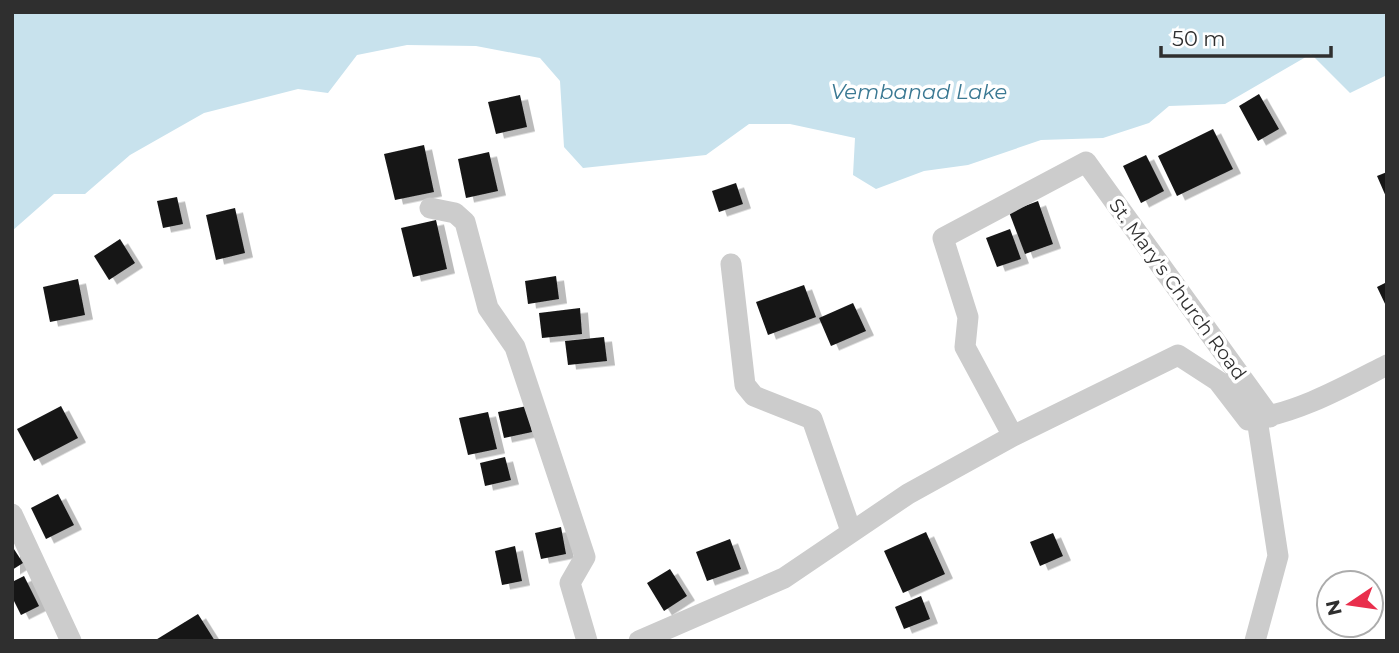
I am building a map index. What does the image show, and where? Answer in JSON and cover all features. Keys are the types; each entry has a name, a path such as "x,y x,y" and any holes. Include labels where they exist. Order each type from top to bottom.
{"street":[{"name":"St. Mary's Church Road","path":"1013,436 965,347 968,317 943,238 1086,162 1264,418"},
{"path":"430,208 455,213 465,222 488,307 515,347 585,557 570,583 587,641"},
{"path":"731,264 745,384 754,396 811,419 851,531"},
{"path":"639,641 784,578 908,494 1013,436 1178,355 1218,382 1248,420 1264,418 1320,399 1387,365"},
{"path":"1255,641 1278,556 1264,418"},
{"path":"12,514 71,641"}],"water":[{"name":"Vembanad Lake","path":"12,12 1387,12 1387,75 1350,93 1311,54 1225,104 1169,106 1149,123 1103,138 1041,140 968,165 924,171 876,189 853,175 855,138 790,124 749,124 706,155 583,168 564,147 560,81 540,58 476,46 407,45 357,55 328,93 298,89 204,113 130,155 85,194 54,194 12,231"}],"building":[{"path":"1259,94 1279,129 1258,141 1239,106"},
{"path":"520,95 527,127 496,134 488,102"},
{"path":"1213,129 1233,169 1177,196 1158,156"},
{"path":"424,145 434,192 395,200 384,154"},
{"path":"489,152 498,191 466,198 458,159"},
{"path":"1146,155 1164,191 1141,203 1123,166"},
{"path":"1387,172 1387,199 1377,176"},
{"path":"736,183 743,204 719,212 712,191"},
{"path":"177,197 183,224 163,228 157,201"},
{"path":"1038,201 1053,244 1025,254 1009,212"},
{"path":"235,208 245,253 216,260 206,215"},
{"path":"436,220 447,269 413,277 401,228"},
{"path":"1010,229 1021,259 997,267 986,238"},
{"path":"120,239 135,263 109,280 94,256"},
{"path":"556,276 559,299 528,304 525,281"},
{"path":"78,279 85,315 50,322 43,287"},
{"path":"1387,282 1387,308 1377,287"},
{"path":"804,285 816,317 768,335 756,302"},
{"path":"853,303 866,331 831,346 819,318"},
{"path":"580,308 582,334 542,338 539,313"},
{"path":"604,337 607,361 568,365 565,341"},
{"path":"61,406 78,438 34,461 17,429"},
{"path":"527,406 532,432 504,438 498,412"},
{"path":"488,412 497,449 468,455 459,418"},
{"path":"505,457 511,480 485,486 480,463"},
{"path":"58,494 74,525 46,539 31,508"},
{"path":"561,527 566,554 541,559 535,533"},
{"path":"926,532 945,574 903,593 884,551"},
{"path":"1053,533 1063,556 1040,566 1030,542"},
{"path":"730,539 741,569 707,581 696,552"},
{"path":"12,546 23,563 12,570"},
{"path":"515,546 522,581 502,585 495,551"},
{"path":"670,569 687,596 664,611 647,583"},
{"path":"24,576 39,606 21,615 12,597 12,582"},
{"path":"921,596 930,619 904,629 895,607"},
{"path":"198,614 215,641 154,641"}]}
